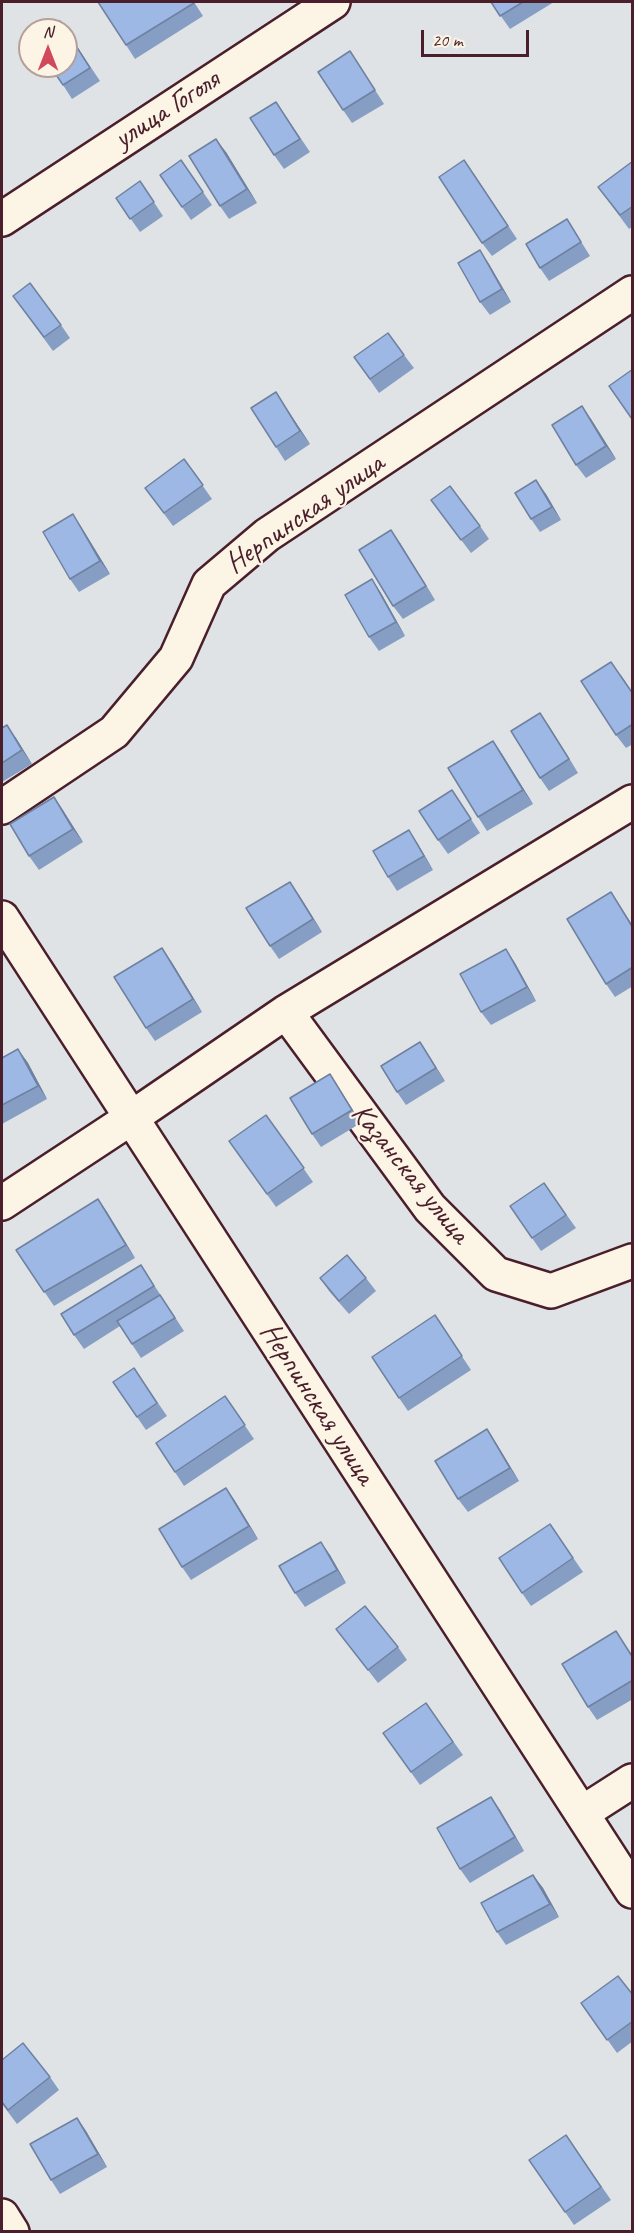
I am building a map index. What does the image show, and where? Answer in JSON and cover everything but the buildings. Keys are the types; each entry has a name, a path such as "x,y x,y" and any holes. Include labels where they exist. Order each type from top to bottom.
{"street":[{"name":"улица Гоголя","path":"2,219 333,2"},
{"name":"Нерпинская улица","path":"2,807 114,732 176,658 209,584 267,536 633,293"},
{"path":"2,1203 131,1118 286,1011 633,802"},
{"name":"Нерпинская улица","path":"2,918 633,1891"},
{"name":"Казанская улица","path":"286,1011 429,1208 496,1274 551,1291 633,1261"},
{"path":"582,1813 633,1781"},
{"path":"2,2216 12,2232"}]}
